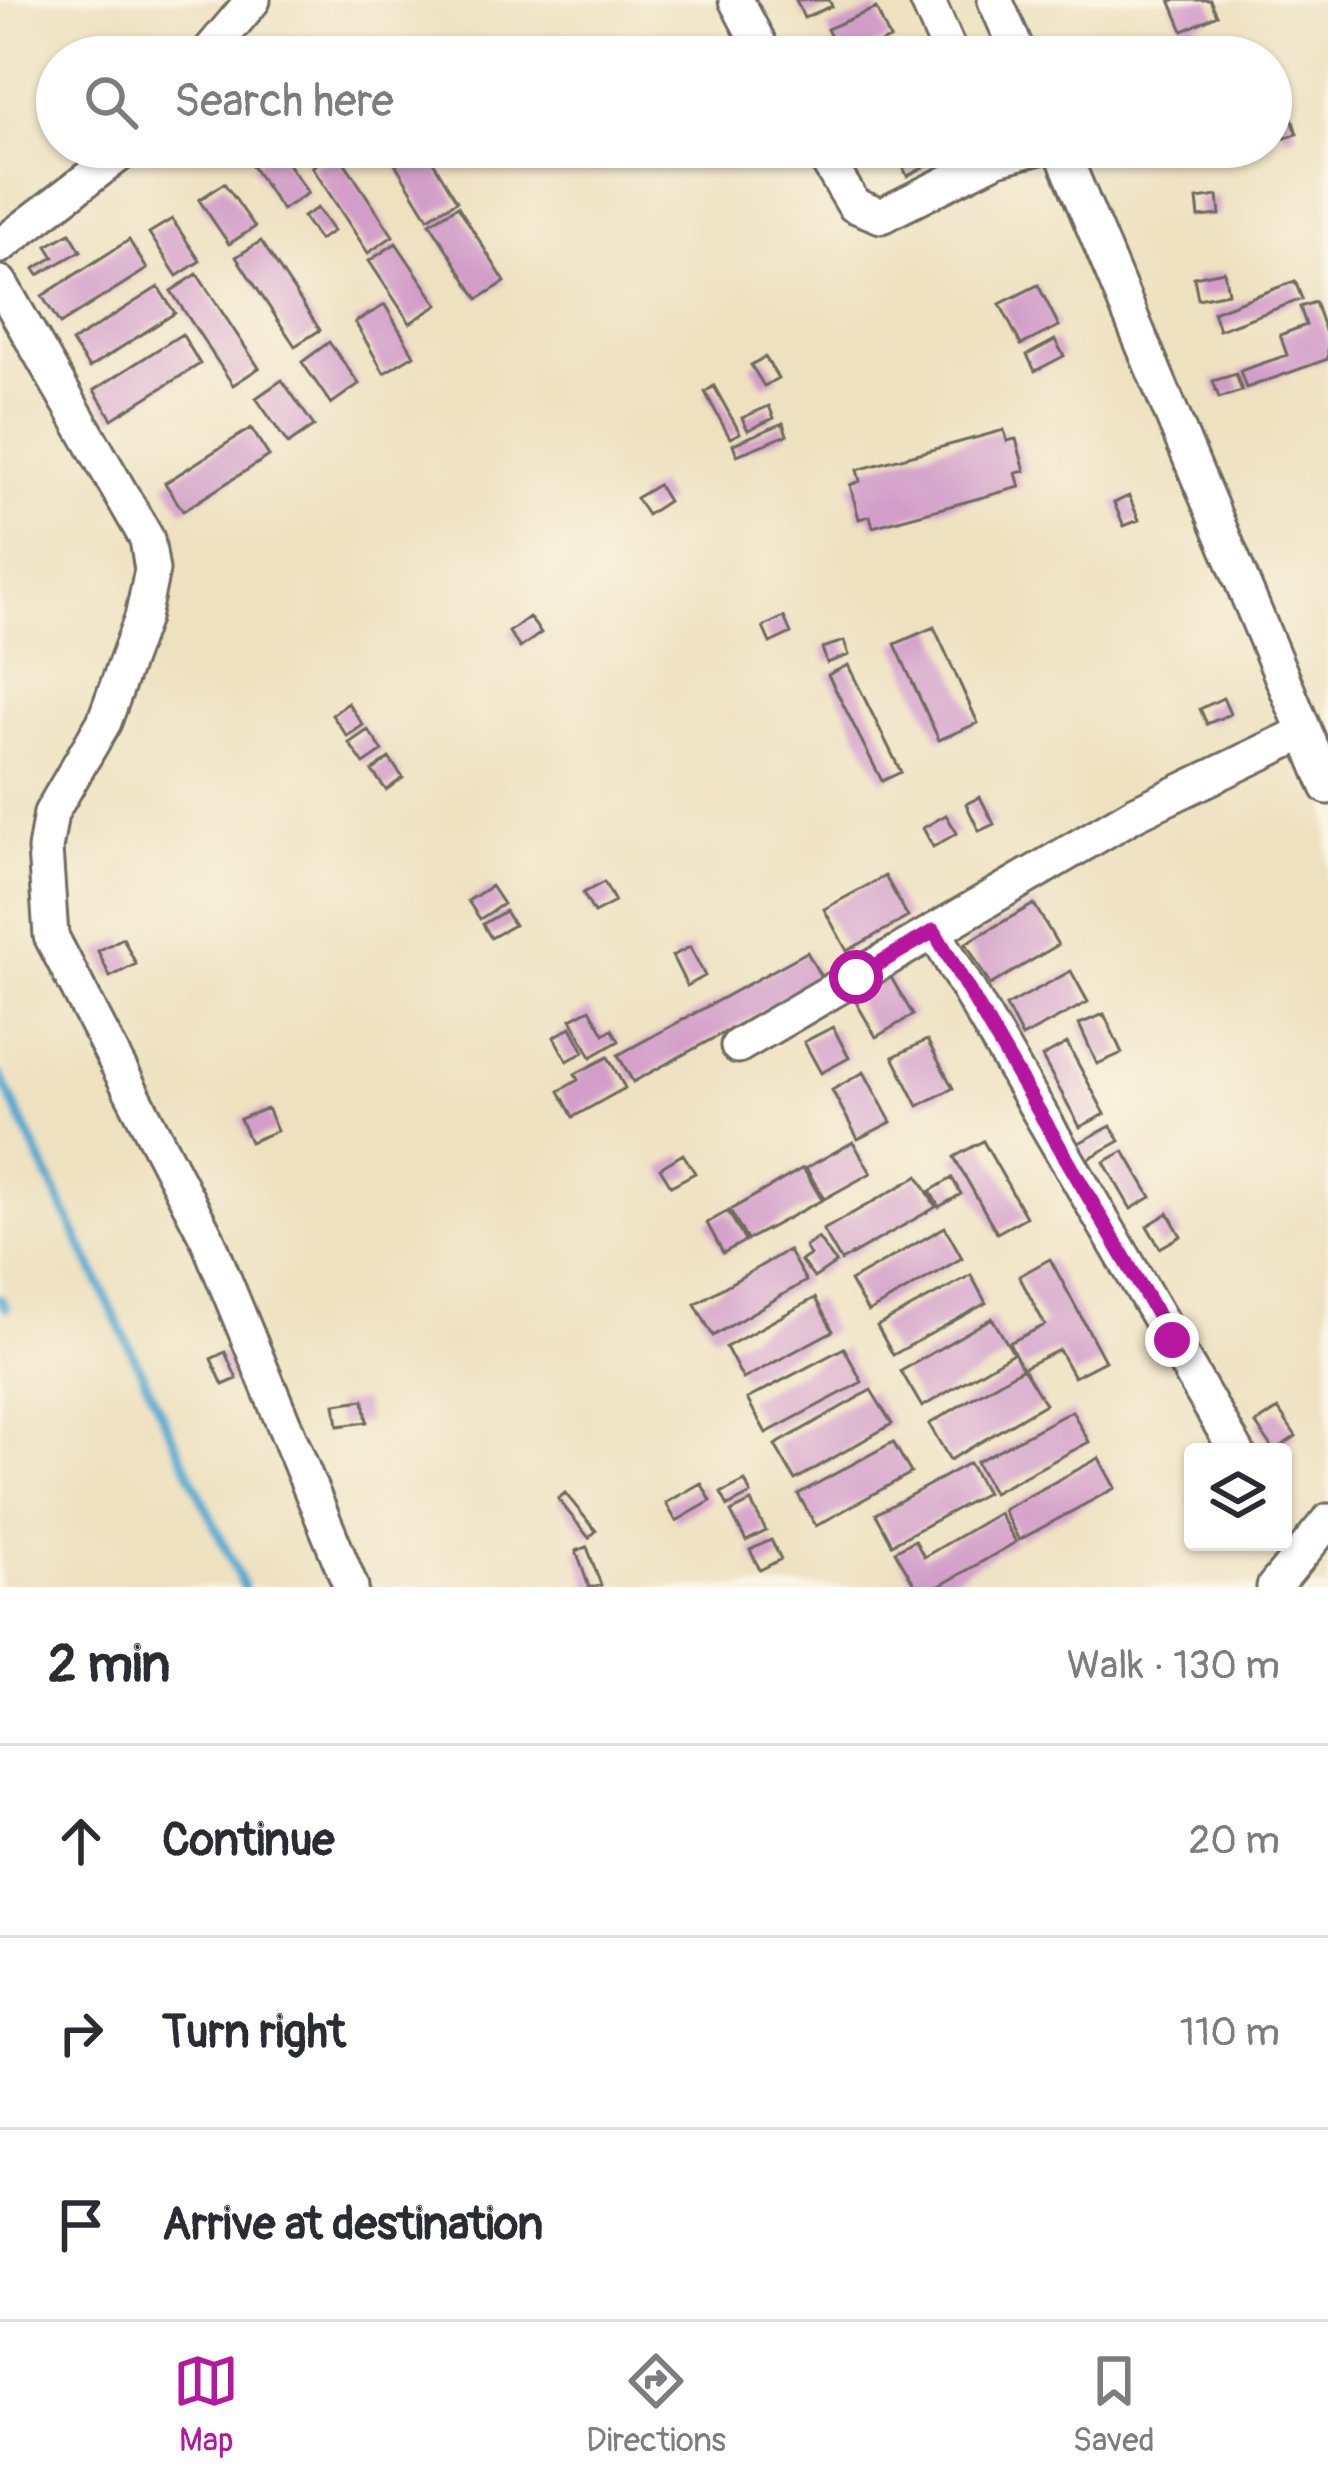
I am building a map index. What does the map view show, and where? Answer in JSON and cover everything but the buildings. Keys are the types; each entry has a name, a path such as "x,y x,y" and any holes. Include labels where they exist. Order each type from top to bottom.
{"street":[{"path":"223,36 253,0"},
{"path":"736,0 755,36"},
{"path":"927,0 943,36"},
{"path":"995,0 1011,36"},
{"path":"0,246 102,168"},
{"path":"832,168 854,206 881,216 966,168"},
{"path":"1069,168 1328,787"},
{"path":"0,283 147,539 152,570 142,618 104,722 52,813 45,849 52,937 207,1238 351,1587"},
{"path":"738,1046 1136,813 1303,733"},
{"path":"934,931 1232,1443"},
{"path":"1292,1544 1328,1521"},
{"path":"1274,1587 1289,1551"}],"waterway":[{"path":"0,1075 244,1587"},
{"path":"0,1298 6,1308"}],"route":[{"path":"856,977 934,931 1172,1340"}]}
